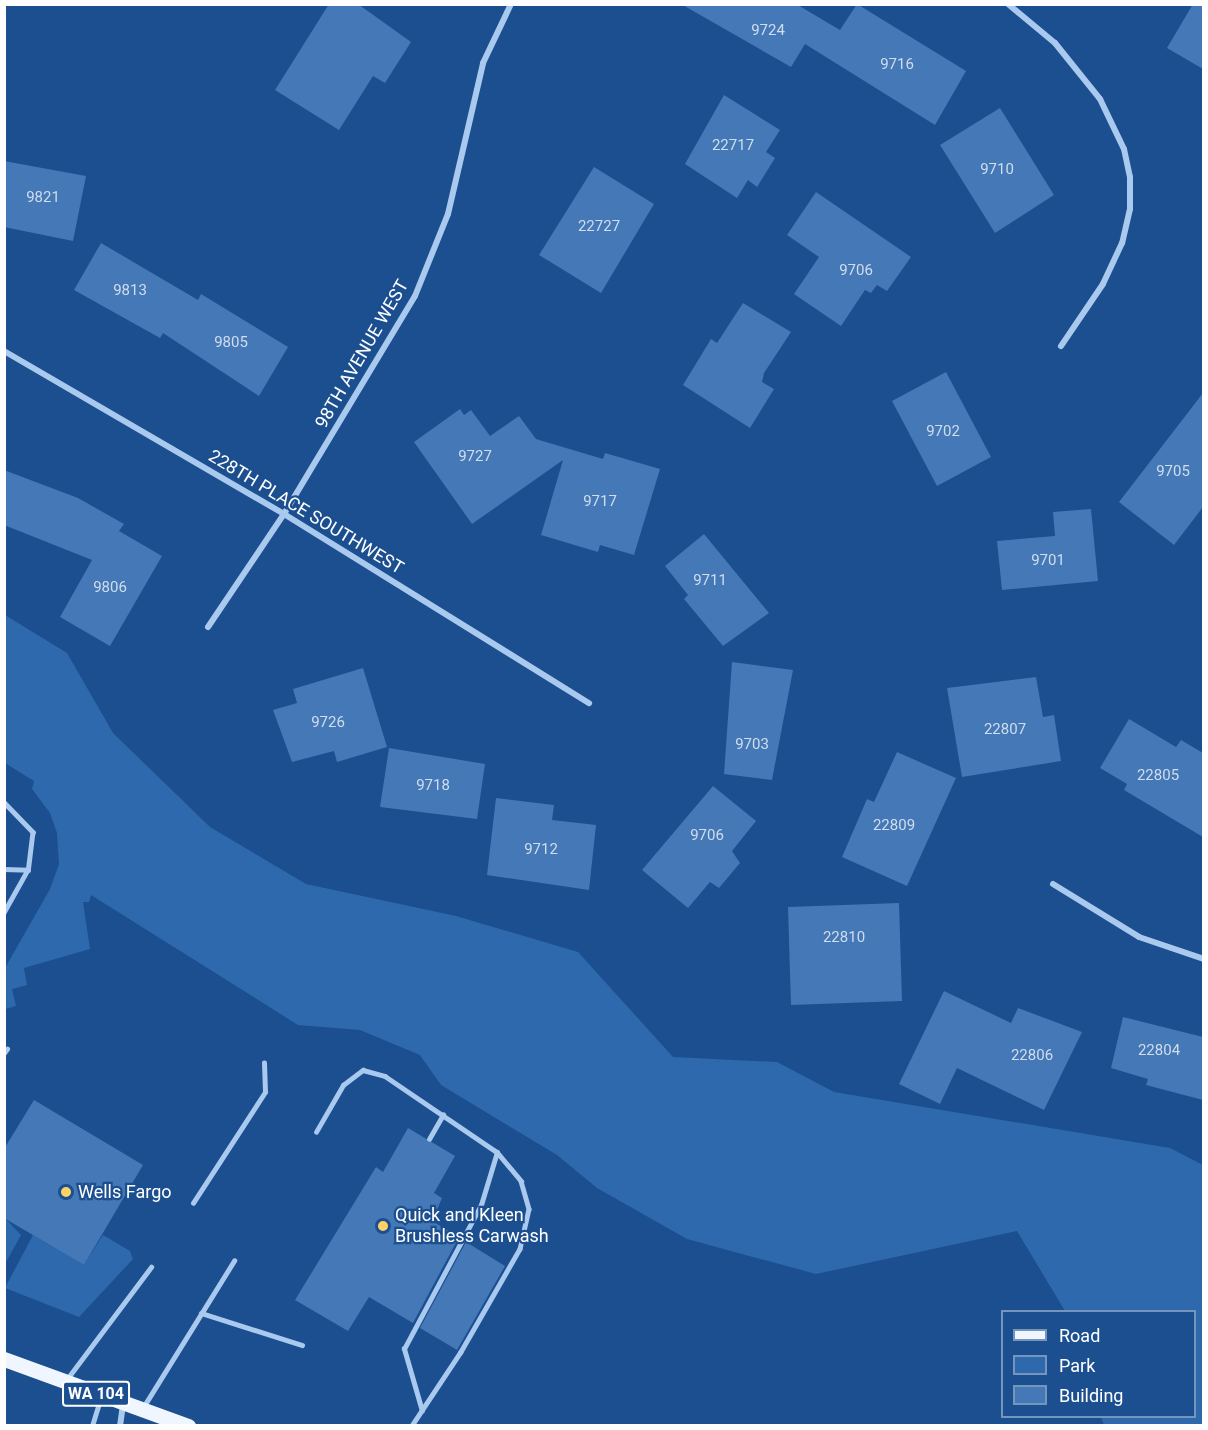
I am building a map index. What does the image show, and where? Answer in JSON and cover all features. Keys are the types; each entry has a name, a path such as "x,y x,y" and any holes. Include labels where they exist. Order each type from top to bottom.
{"main road":[{"name":"WA 104","path":"4,1359 123,1405 188,1425"}],"street":[{"name":"98TH AVENUE WEST","path":"208,627 284,514 415,296 448,214 483,63 511,4"},
{"path":"1008,4 1055,43 1100,99 1124,149 1130,177 1130,208 1122,243 1103,284 1061,346"},
{"name":"228TH PLACE SOUTHWEST","path":"4,351 284,514 589,703"},
{"path":"1053,884 1139,937 1203,959"},
{"path":"120,1425 123,1405"}],"lane":[{"path":"4,802 33,832 28,870 4,913"},
{"path":"4,869 28,870"},
{"path":"193,1203 265,1092 264,1063"},
{"path":"316,1132 343,1084 363,1070 385,1076 497,1152 521,1181 529,1209 520,1249 412,1425"},
{"path":"429,1139 442,1115"},
{"path":"422,1411 404,1349 481,1205 497,1152"},
{"path":"141,1411 234,1261"},
{"path":"64,1383 151,1267"},
{"path":"201,1313 302,1345"},
{"path":"92,1425 101,1396"}],"green space":[{"path":"5,615 67,653 113,733 210,827 306,884 456,916 578,952 673,1057 777,1062 834,1092 1170,1148 1203,1165 1203,1425 1104,1425 1101,1418 1196,1418 1196,1310 1064,1310 1017,1231 816,1274 687,1239 597,1188 557,1155 441,1085 420,1055 360,1030 298,1025 91,895 89,902 83,902 90,949 24,968 27,985 12,989 16,1006 5,1009 5,968 50,889 59,864 57,833 50,813 32,789 34,781 5,763"},
{"path":"5,1218 21,1235 5,1264"},
{"path":"33,1235 84,1265 103,1235 130,1251 133,1259 79,1317 5,1288"}],"building":[{"path":"329,4 358,4 411,42 385,83 373,76 339,130 275,90"},
{"path":"681,4 796,4 840,30 857,4 966,71 935,125 805,44 791,67"},
{"path":"1193,4 1203,4 1203,69 1167,48"},
{"path":"724,95 780,130 766,152 775,158 757,187 748,180 737,198 685,164"},
{"path":"1000,108 1054,195 995,233 940,145"},
{"path":"4,161 86,176 73,241 4,227"},
{"path":"594,167 654,204 601,293 539,255"},
{"path":"816,192 911,257 887,291 877,285 871,293 865,290 841,326 794,294 819,257 787,235"},
{"path":"101,243 198,300 201,294 288,347 259,396 163,333 160,338 74,290"},
{"path":"743,303 791,332 764,373 762,382 774,389 750,428 683,385 711,339 717,343"},
{"path":"946,372 991,457 937,486 892,401"},
{"path":"1203,393 1203,507 1174,545 1119,502"},
{"path":"460,409 464,415 471,410 490,436 519,416 536,439 603,459 605,453 660,469 634,555 600,545 598,552 541,535 563,460 472,524 414,442"},
{"path":"4,470 78,498 124,524 119,531 162,556 110,646 60,617 92,560 4,525"},
{"path":"1091,509 1098,581 1002,590 997,541 1055,536 1053,512"},
{"path":"704,534 769,613 723,646 684,599 688,595 665,566"},
{"path":"732,662 793,670 772,780 724,774"},
{"path":"363,668 387,747 337,762 334,751 292,762 273,710 297,703 293,689"},
{"path":"1036,677 1043,717 1054,715 1061,761 962,777 947,688"},
{"path":"1129,719 1176,747 1181,740 1203,753 1203,837 1124,790 1127,784 1100,768"},
{"path":"389,748 485,764 477,819 380,807"},
{"path":"897,752 956,778 907,886 842,857 867,799 874,802"},
{"path":"713,786 756,821 732,851 740,863 719,888 710,882 688,908 642,870"},
{"path":"496,798 554,805 552,820 596,825 589,890 487,875"},
{"path":"899,903 902,1001 791,1005 788,907"},
{"path":"944,991 1011,1023 1018,1008 1082,1032 1044,1110 957,1068 940,1104 899,1084"},
{"path":"1123,1017 1203,1037 1203,1100 1146,1085 1148,1079 1111,1068"},
{"name":"Wells Fargo","path":"34,1100 143,1165 84,1265 4,1218 4,1149"},
{"name":"Quick and Kleen Brushless Carwash","path":"408,1128 455,1156 434,1193 442,1198 432,1221 459,1237 413,1323 369,1297 348,1331 295,1300 376,1167 383,1172"},
{"path":"466,1242 505,1266 457,1350 420,1328"}],"place":[{"name":"Wells Fargo","path":"66,1192"},
{"name":"Quick and Kleen Brushless Carwash","path":"383,1226"}]}
